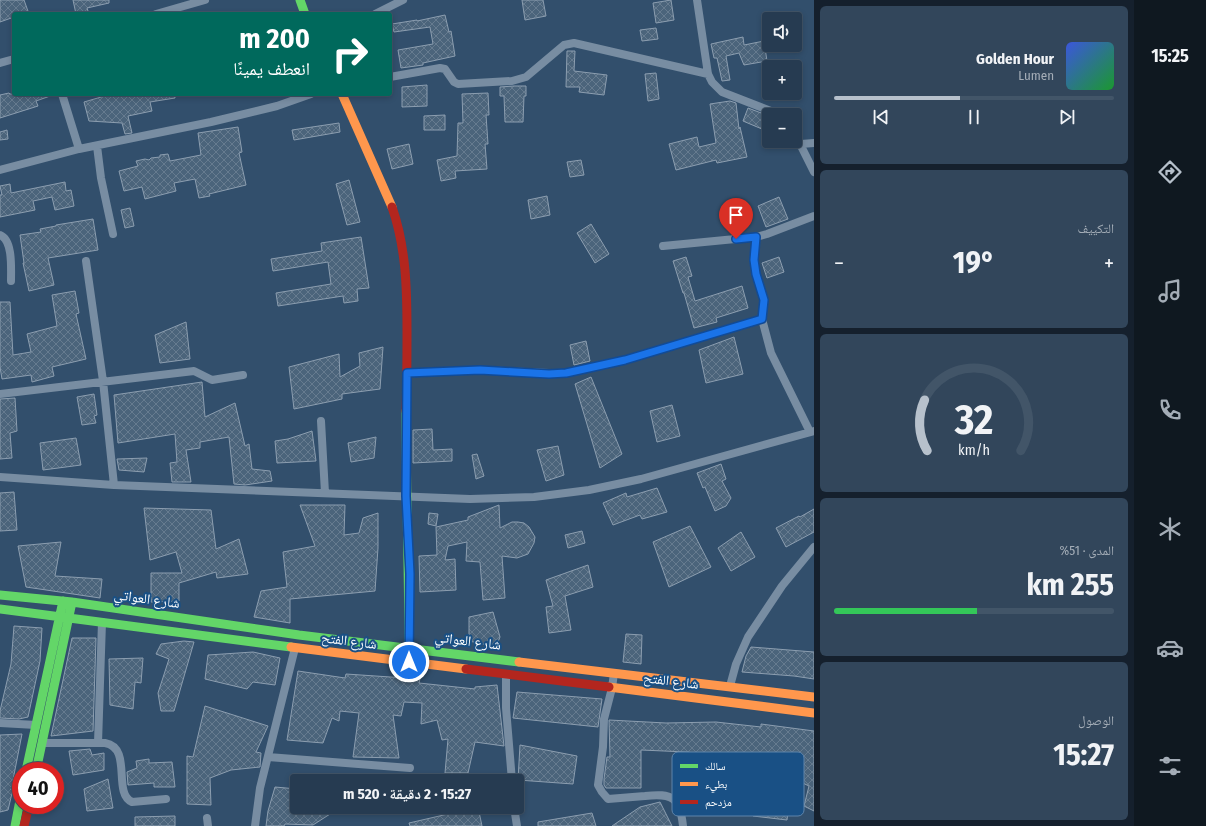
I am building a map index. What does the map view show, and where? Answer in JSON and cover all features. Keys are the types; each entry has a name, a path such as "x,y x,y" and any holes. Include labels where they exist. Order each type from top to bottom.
{"main road":[{"path":"300,0 304,12"},
{"path":"343,96 383,184 399,226 405,259 407,297 406,496 410,574 409,662"},
{"name":"شارع العواتي","path":"0,595 67,601 298,635 814,697"},
{"path":"38,762 67,601"},
{"name":"شارع الفتح","path":"0,609 295,648 814,713"},
{"path":"28,762 64,617"},
{"path":"15,826 17,814"},
{"path":"24,826 27,814"}],"street":[{"path":"163,12 205,0"},
{"path":"379,12 403,0"},
{"path":"697,0 708,74 712,82 722,92 765,108"},
{"path":"392,77 440,68 445,69 454,82 458,84 512,81 526,77 564,45 574,43 708,74"},
{"path":"0,63 12,60"},
{"path":"63,96 79,149"},
{"path":"0,170 79,149 211,122 277,106 305,96"},
{"path":"802,144 814,143"},
{"path":"97,146 113,234"},
{"path":"802,146 814,172"},
{"path":"663,246 756,237 814,216"},
{"path":"0,235 7,240 9,247 12,281"},
{"path":"0,477 114,485 470,499 534,497 589,490 641,479 812,432 771,353 762,319 764,300 756,274 754,260 756,237"},
{"path":"86,261 103,381 114,485"},
{"path":"407,373 480,370 549,374 566,373 625,360 762,319"},
{"path":"0,394 194,371 199,372 212,380 243,375"},
{"path":"321,420 325,493"},
{"path":"730,686 736,664 748,636 782,586 814,547"},
{"path":"98,743 102,622"},
{"path":"255,826 260,788 295,648"},
{"path":"614,673 612,688 604,719 603,747 598,785 608,799 662,794 672,798"},
{"path":"506,674 506,708 511,774"},
{"path":"0,723 36,725"},
{"path":"42,743 109,743 116,748 120,756 125,794 129,800 132,802 166,799"},
{"path":"268,757 410,768"},
{"path":"515,814 518,826"},
{"path":"682,816 683,826"}],"building":[{"path":"0,0 24,0 28,12 12,12 12,18 0,22"},
{"path":"73,0 109,0 109,3 87,8 88,12 76,12"},
{"path":"522,0 543,0 546,16 525,20"},
{"path":"671,0 674,20 656,23 653,3"},
{"path":"445,15 449,32 451,31 455,56 423,63 423,65 401,68 398,50 433,44 430,27 394,32 392,24 417,21"},
{"path":"656,28 658,39 642,41 640,30"},
{"path":"743,37 744,45 762,41 762,52 766,52 767,60 744,65 739,53 726,56 730,80 722,81 717,58 714,58 711,44"},
{"path":"567,51 575,51 574,71 607,75 604,95 579,92 580,87 566,87"},
{"path":"656,73 659,99 648,101 645,74"},
{"path":"427,85 427,106 402,107 402,87"},
{"path":"526,86 523,122 505,122 504,96 500,96 500,87"},
{"path":"9,93 12,94 12,96 50,96 36,101 38,106 0,118 0,95"},
{"path":"488,93 489,115 486,115 488,144 485,144 487,169 455,171 456,178 441,181 437,160 457,156 458,123 463,123 462,94"},
{"path":"105,96 175,96 175,98 150,102 152,111 128,116 132,133 125,134 122,123 89,121 84,102"},
{"path":"730,101 736,103 739,129 740,127 747,157 717,163 716,160 676,170 669,144 697,137 699,147 716,143 710,104"},
{"path":"748,108 762,113 762,129 743,121"},
{"path":"445,115 445,130 424,130 424,116"},
{"path":"339,123 340,132 294,140 292,130"},
{"path":"238,127 242,152 239,153 246,185 199,198 195,179 174,183 176,191 145,199 142,187 124,191 119,171 138,166 136,161 145,159 149,160 151,158 160,157 160,155 168,154 170,161 201,155 198,133"},
{"path":"7,130 8,139 0,140 0,132"},
{"path":"409,144 413,164 392,169 387,149"},
{"path":"581,160 584,175 570,177 567,162"},
{"path":"349,180 360,222 347,225 336,184"},
{"path":"65,182 66,191 71,190 74,206 55,210 52,197 33,201 35,210 0,217 0,195 2,195 0,186 10,184 11,193"},
{"path":"547,196 550,215 531,219 528,200"},
{"path":"779,197 788,219 766,227 758,206"},
{"path":"130,208 134,226 125,228 121,210"},
{"path":"93,219 98,250 48,258 54,285 29,291 23,263 20,235 41,232 40,229 56,225"},
{"path":"591,224 609,254 595,263 577,233"},
{"path":"361,237 369,288 357,289 358,301 344,303 343,296 278,306 276,293 331,284 328,262 273,271 271,259 322,251 321,243"},
{"path":"686,257 692,276 688,277 695,301 742,286 748,308 716,318 717,322 694,328 673,261"},
{"path":"779,257 784,272 767,278 762,263"},
{"path":"75,291 79,313 76,314 86,359 52,367 54,376 32,382 31,375 2,379 0,367 0,302 10,302 13,355 31,352 27,334 57,326 52,295"},
{"path":"186,322 190,359 160,363 155,335"},
{"path":"734,337 743,374 706,383 699,350"},
{"path":"586,341 590,361 574,365 570,345"},
{"path":"383,347 380,389 342,394 342,399 294,409 289,367 339,354 340,377 360,366 359,353"},
{"path":"591,377 622,454 600,468 575,384"},
{"path":"202,382 205,417 235,403 245,446 249,444 252,469 270,471 272,481 245,485 234,484 229,437 200,442 200,448 186,450 191,482 172,482 170,463 177,462 175,434 118,443 114,395"},
{"path":"94,394 97,415 94,416 96,423 82,425 77,397"},
{"path":"15,398 17,431 10,433 12,458 0,459 0,399"},
{"path":"672,405 680,436 657,442 650,411"},
{"path":"432,429 433,450 452,449 452,461 413,463 413,430"},
{"path":"312,431 316,461 277,463 275,441 288,439"},
{"path":"376,437 374,458 351,462 348,443"},
{"path":"76,438 81,465 43,470 40,443"},
{"path":"558,446 564,475 546,481 537,450"},
{"path":"477,454 484,476 476,479 472,455"},
{"path":"147,458 144,472 119,470 117,459"},
{"path":"721,464 726,479 722,481 731,498 726,506 715,511 705,487 703,488 697,473"},
{"path":"657,488 667,512 642,519 640,515 613,525 603,503 626,493 627,497"},
{"path":"14,492 17,530 0,531 0,493"},
{"path":"300,505 345,505 344,535 359,533 363,518 378,513 378,548 375,591 290,599 290,623 254,617 261,591 287,587 283,552 315,546"},
{"path":"499,505 500,528 512,522 524,523 529,527 535,537 534,543 528,554 517,558 502,556 505,598 483,600 480,562 466,561 467,542 448,546 445,560 455,559 456,590 420,592 419,556 437,555 436,527 468,520 468,517"},
{"path":"144,508 211,510 216,549 239,539 248,574 217,578 216,572 179,583 179,601 151,602 151,573 182,573 176,552 150,560"},
{"path":"814,509 814,532 786,547 776,528"},
{"path":"429,513 438,514 436,526 428,524"},
{"path":"690,526 711,567 669,587 653,542"},
{"path":"582,531 585,543 568,548 565,535"},
{"path":"741,532 755,557 731,571 718,548"},
{"path":"61,542 55,576 102,579 100,598 26,587 18,546"},
{"path":"588,565 593,587 565,596 571,630 549,633 546,607 553,606 546,580"},
{"path":"493,612 500,637 496,647 469,641 469,617"},
{"path":"14,626 42,628 40,661 28,717 19,719 0,718 0,711 11,664"},
{"path":"626,634 642,635 641,664 623,662"},
{"path":"72,638 96,638 93,731 51,736"},
{"path":"184,641 194,642 174,711 161,711 158,693 169,659 156,654 161,644"},
{"path":"751,647 814,652 814,679 742,672 746,656"},
{"path":"253,652 280,658 275,685 253,682 247,689 205,679 208,655"},
{"path":"143,658 141,683 135,682 133,709 110,705 109,659"},
{"path":"298,671 345,678 346,674 420,679 419,683 475,689 475,687 497,685 504,746 475,742 468,773 445,773 448,739 442,740 437,720 421,724 422,703 404,702 401,716 393,715 399,758 353,757 359,713 340,711 339,721 332,718 323,743 287,740"},
{"path":"517,692 602,699 598,727 513,718"},
{"path":"205,706 268,726 256,752 261,753 260,767 231,770 210,778 211,805 187,804 187,756 193,757"},
{"path":"609,720 666,723 716,722 761,727 761,724 814,731 814,811 804,806 809,786 804,784 804,752 687,752 641,750 641,788 606,788 604,785 604,779 607,757 610,757"},
{"path":"22,734 16,762 12,762 12,793 8,810 0,812 0,735"},
{"path":"520,745 577,756 573,784 524,780 524,774 518,774"},
{"path":"90,749 92,755 104,753 104,770 73,775 69,751"},
{"path":"149,759 149,763 172,762 175,787 154,787 154,783 128,785 127,772 137,768 136,761"},
{"path":"108,779 113,808 87,811 84,789"},
{"path":"275,787 290,788 290,814 330,814 313,825 285,824 284,826 266,826 268,811"},
{"path":"660,802 672,826 612,826 640,807"},
{"path":"592,813 596,826 538,826 538,822"},
{"path":"448,814 479,814 482,826 410,826 409,823"},
{"path":"175,816 175,826 135,826 135,817"},
{"path":"753,816 787,816 787,820"}],"traffic: fast":[{"path":"300,0 304,12"},
{"path":"406,411 409,656"},
{"path":"0,595 72,602 299,635 519,662"},
{"path":"28,762 63,601"},
{"path":"38,762 72,602"},
{"path":"0,609 291,647"},
{"path":"15,826 17,814"}],"traffic: slow":[{"path":"343,96 392,207"},
{"path":"291,647 466,669"},
{"path":"519,662 814,697"},
{"path":"609,687 814,713"}],"traffic: jam":[{"path":"392,207 397,222 405,268 407,299 406,411"},
{"path":"466,669 609,687"},
{"path":"24,826 27,814"}],"route":[{"path":"409,662 410,574 406,496 407,373 480,370 503,370 549,374 566,373 625,360 762,319 764,300 756,274 754,260 756,237 736,239"}]}
